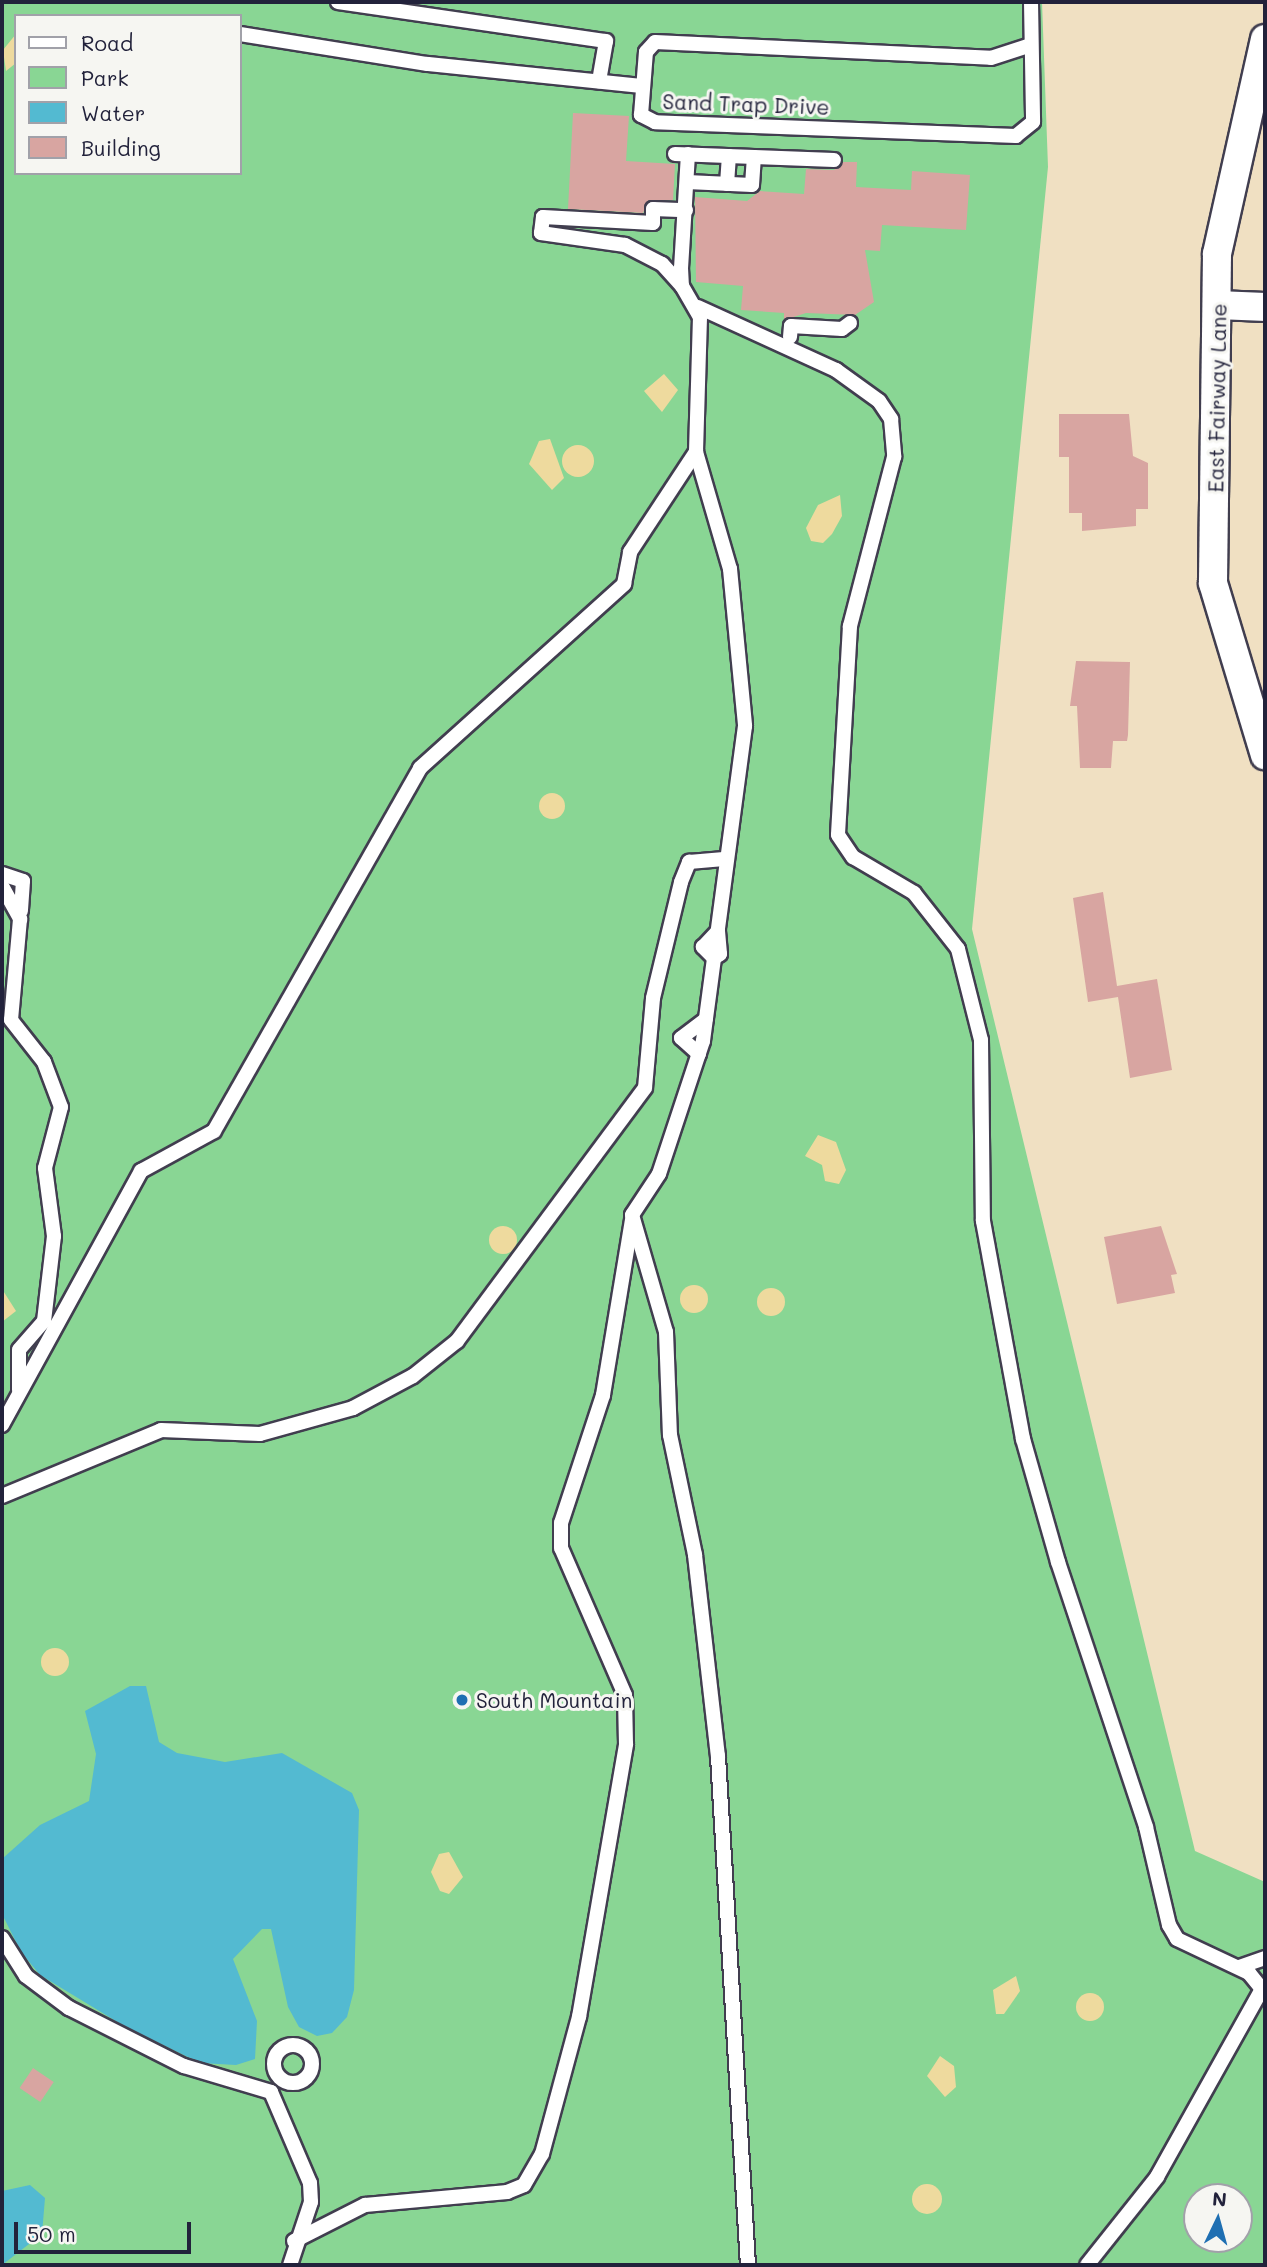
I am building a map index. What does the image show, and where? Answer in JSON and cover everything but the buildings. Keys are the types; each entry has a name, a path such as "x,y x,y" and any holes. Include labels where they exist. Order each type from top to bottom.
{"street":[{"name":"East Fairway Lane","path":"1265,39 1217,254 1219,305 1213,583 1265,755"},
{"path":"1219,305 1265,307"}],"lane":[{"path":"338,2 606,41 599,81"},
{"name":"Sand Trap Drive","path":"242,34 366,55 642,86 641,115 655,122 1016,136 1033,122 1031,2"},
{"path":"642,86 646,51 655,43 991,58 1031,45"},
{"path":"682,286 687,182 681,154 834,160"},
{"path":"727,184 729,156"},
{"path":"687,182 752,185 754,157"},
{"path":"686,210 653,209 653,223 543,217 541,233 625,244 662,264 698,307 836,370 879,401 895,437 850,625 838,835 853,857 892,878 932,911 968,977 981,1041 983,1221 1034,1477 1146,1827 1169,1925 1191,1949 1239,1967 1259,1980 1262,1992 1157,2177 1087,2265"},
{"path":"293,2241 389,2199 507,2192 535,2172 546,2142 579,2017 626,1744 625,1695 561,1548 567,1490 603,1395 632,1215 659,1174 699,1054 745,726 730,569 696,452 703,378 698,307"},
{"path":"790,337 791,326 842,329 849,323"},
{"path":"773,343 790,337"},
{"path":"790,337 801,344 803,357"},
{"path":"23,1368 42,1346 141,1171 214,1131 421,768 624,584 630,552 696,452"},
{"path":"2,1496 161,1430 260,1434 353,1408 413,1376 457,1340 645,1088 653,998 681,882 689,862 727,859"},
{"path":"2,874 23,881 11,1020 44,1062 61,1107 45,1168 54,1236 44,1321 19,1350 23,1368 21,1387"},
{"path":"2,886 20,919"},
{"path":"699,1054 681,1038 706,1019"},
{"path":"632,1215 651,1268 666,1332 670,1435 695,1555 718,1756 748,2265"},
{"path":"624,1268 651,1268"},
{"path":"2,1425 21,1387 34,1373 42,1346"},
{"path":"2,1938 26,1976 69,2008 204,2074 258,2083 275,2098 310,2183 305,2216 293,2241 290,2265"},
{"path":"1239,1967 1265,1958"},
{"path":"258,2083 275,2073 281,2049 306,2050 310,2073 290,2083 275,2098"},
{"path":"275,2073 290,2083"},
{"path":"305,2216 308,2230 325,2225"}],"green space":[{"path":"2,2 1042,2 1048,167 972,929 1195,1851 1265,1882 1265,2265 2,2265"}],"sand":[{"path":"14,36 14,65 6,71 3,50"},
{"path":"664,374 678,390 662,412 644,391"},
{"path":"550,439 564,478 552,490 529,464 539,441"},
{"path":"578,445 589,450 594,461 589,472 578,477 567,472 562,461 567,450"},
{"path":"840,495 842,516 832,534 823,543 811,541 806,528 818,505"},
{"path":"552,793 561,797 565,806 561,815 552,819 543,815 539,806 543,797"},
{"path":"818,1135 836,1142 846,1170 839,1184 825,1181 822,1165 805,1156"},
{"path":"503,1226 513,1230 517,1240 513,1250 503,1254 493,1250 489,1240 493,1230"},
{"path":"694,1285 704,1289 708,1299 704,1309 694,1313 684,1309 680,1299 684,1289"},
{"path":"771,1288 781,1292 785,1302 781,1312 771,1316 761,1312 757,1302 761,1292"},
{"path":"2,1289 16,1311 2,1322"},
{"path":"55,1648 65,1652 69,1662 65,1672 55,1676 45,1672 41,1662 45,1652"},
{"path":"449,1852 463,1877 449,1894 440,1891 431,1872 439,1854"},
{"path":"1016,1976 1020,1991 1004,2014 996,2014 993,1990"},
{"path":"1090,1993 1100,1997 1104,2007 1100,2017 1090,2021 1080,2017 1076,2007 1080,1997"},
{"path":"940,2056 954,2066 956,2087 945,2097 927,2076"},
{"path":"927,2184 938,2188 942,2199 938,2210 927,2214 916,2210 912,2199 916,2188"}],"water":[{"path":"130,1686 146,1686 159,1742 177,1753 225,1762 282,1753 352,1793 359,1810 354,1990 347,2017 332,2033 317,2036 299,2027 288,2007 271,1929 262,1929 233,1959 257,2021 255,2059 236,2065 200,2063 124,2026 40,1975 21,1952 2,1914 2,1859 40,1825 89,1801 96,1754 85,1711"},
{"path":"30,2185 45,2198 42,2234 2,2265 2,2191"}],"place":[{"name":"South Mountain","path":"462,1700"}]}
